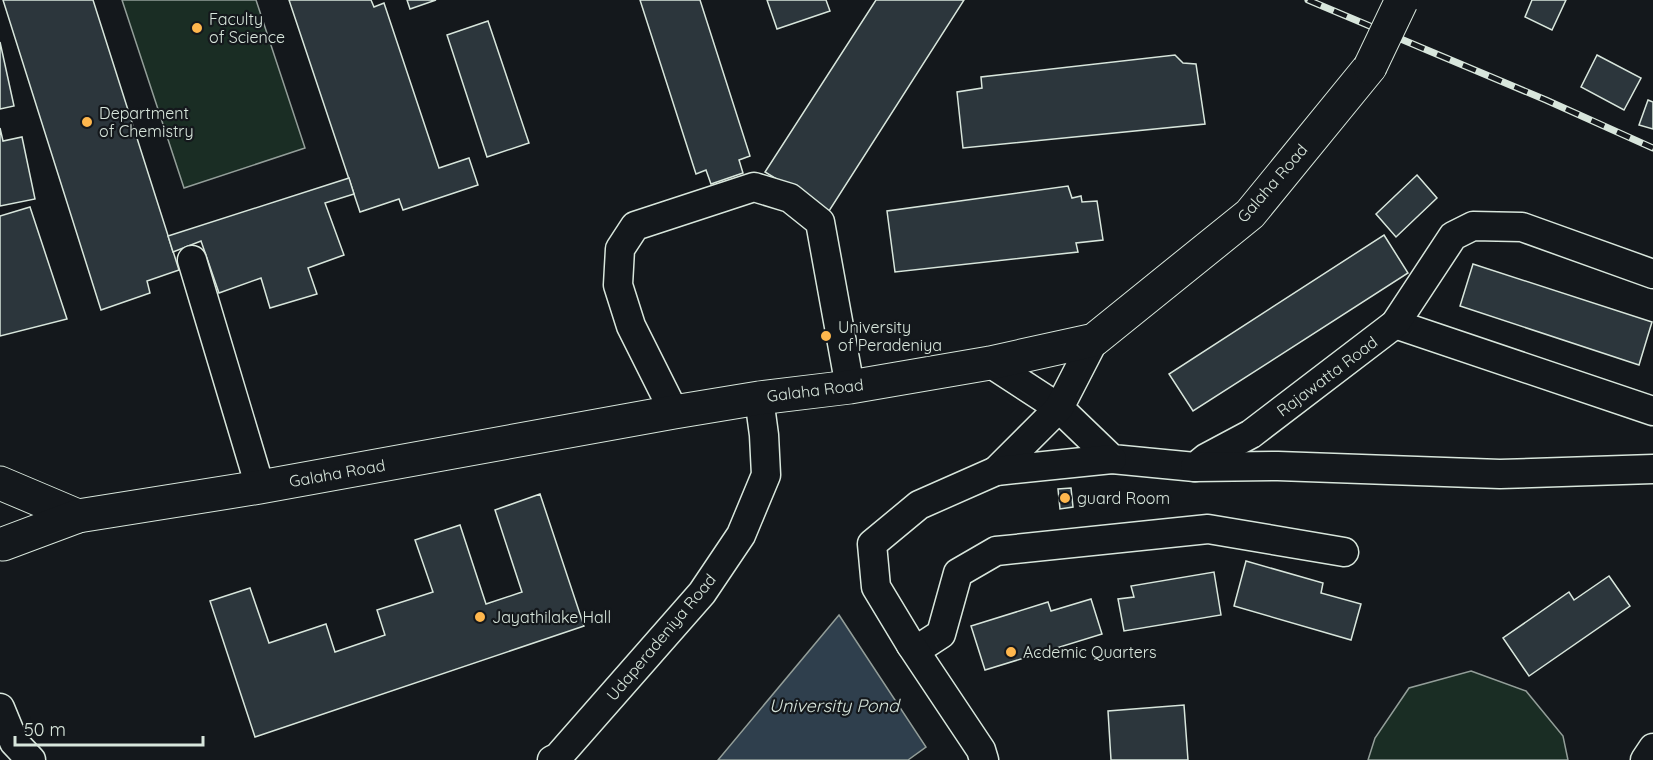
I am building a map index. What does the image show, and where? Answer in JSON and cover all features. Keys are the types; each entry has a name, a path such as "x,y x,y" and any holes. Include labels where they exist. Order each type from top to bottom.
{"main road":[{"name":"Galaha Road","path":"2,547 78,516 260,487 674,412 759,398 850,387 990,363 1094,340 1250,214 1370,67 1402,1"},
{"path":"0,483 78,516"},
{"path":"0,490 9,511 8,528 2,547"}],"street":[{"path":"674,412 631,326 618,285 620,249 635,226 754,187 790,198 820,222 850,387"},
{"name":"Rajawatta Road","path":"1195,467 1206,458 1251,434 1395,324 1453,236 1473,226 1522,227 1653,274"},
{"path":"192,260 260,487"},
{"path":"1395,324 1653,411"},
{"path":"996,471 1059,408 1094,340"},
{"path":"990,363 1059,408 1113,459"},
{"name":"Udaperadeniya Road","path":"552,760 558,757 702,593 741,535 766,475 759,398"},
{"path":"984,760 981,750 911,645 876,587 872,544 919,505 996,471 1113,459 1195,467 1278,466 1500,474 1653,469"},
{"path":"911,645 921,647 941,634 958,573 996,551 1208,529 1344,552"},
{"path":"0,708 14,742 31,760"},
{"path":"1645,760 1653,748"}],"green space":[{"path":"122,0 256,0 305,148 184,188"},
{"path":"1471,671 1526,691 1563,736 1568,760 1368,760 1375,738 1409,688"}],"water":[{"name":"University Pond","path":"839,615 926,747 908,760 718,760"}],"building":[{"name":"Department of Chemistry","path":"3,0 93,0 179,270 147,281 150,293 101,310"},
{"path":"289,0 371,0 374,7 384,3 439,168 469,158 478,185 403,210 399,199 360,212"},
{"path":"407,0 436,0 410,9"},
{"path":"640,0 700,0 750,156 739,160 743,173 711,184 706,170 696,174"},
{"path":"767,0 826,0 830,11 777,29"},
{"path":"876,0 964,0 829,211 765,172"},
{"path":"1532,0 1566,0 1552,30 1525,17"},
{"path":"488,21 529,143 487,157 447,35"},
{"path":"0,42 14,106 0,109"},
{"path":"1175,55 1183,63 1196,64 1205,124 963,148 957,92 982,88 981,77"},
{"path":"1597,55 1641,78 1624,110 1581,87"},
{"path":"1648,100 1653,102 1653,129 1639,125"},
{"path":"0,128 3,141 22,137 35,199 0,206"},
{"path":"1417,175 1437,198 1396,237 1376,214"},
{"path":"349,178 354,194 325,203 344,255 308,268 317,294 270,308 261,278 219,293 201,241 173,252 168,236"},
{"path":"1068,186 1072,198 1081,196 1082,202 1097,201 1103,240 1076,243 1078,252 895,272 887,211"},
{"path":"30,207 67,319 0,336 0,216"},
{"path":"1384,235 1408,273 1193,411 1169,374"},
{"path":"1473,264 1652,322 1639,365 1460,306"},
{"name":"guard Room","path":"1071,488 1073,507 1060,509 1058,489"},
{"name":"Jayathilake Hall","path":"540,494 584,626 255,737 210,601 250,588 269,643 326,624 335,652 385,635 377,610 433,592 415,540 460,525 486,604 522,592 495,510"},
{"path":"1246,561 1323,583 1321,593 1361,604 1351,640 1234,606"},
{"path":"1214,572 1221,615 1124,631 1118,599 1134,597 1131,586"},
{"path":"1609,576 1630,606 1529,676 1503,638 1569,592 1574,600"},
{"name":"Acdemic Quarters","path":"1091,599 1102,634 985,670 971,626 1048,602 1051,611"},
{"path":"1184,705 1188,760 1111,760 1108,711"}],"railway":[{"path":"1308,0 1546,100 1653,148"}],"place":[{"name":"Faculty of Science","path":"197,28"},
{"name":"Department of Chemistry","path":"87,122"},
{"name":"University of Peradeniya","path":"826,336"},
{"name":"guard Room","path":"1065,498"},
{"name":"Jayathilake Hall","path":"480,617"},
{"name":"Acdemic Quarters","path":"1011,652"}]}
